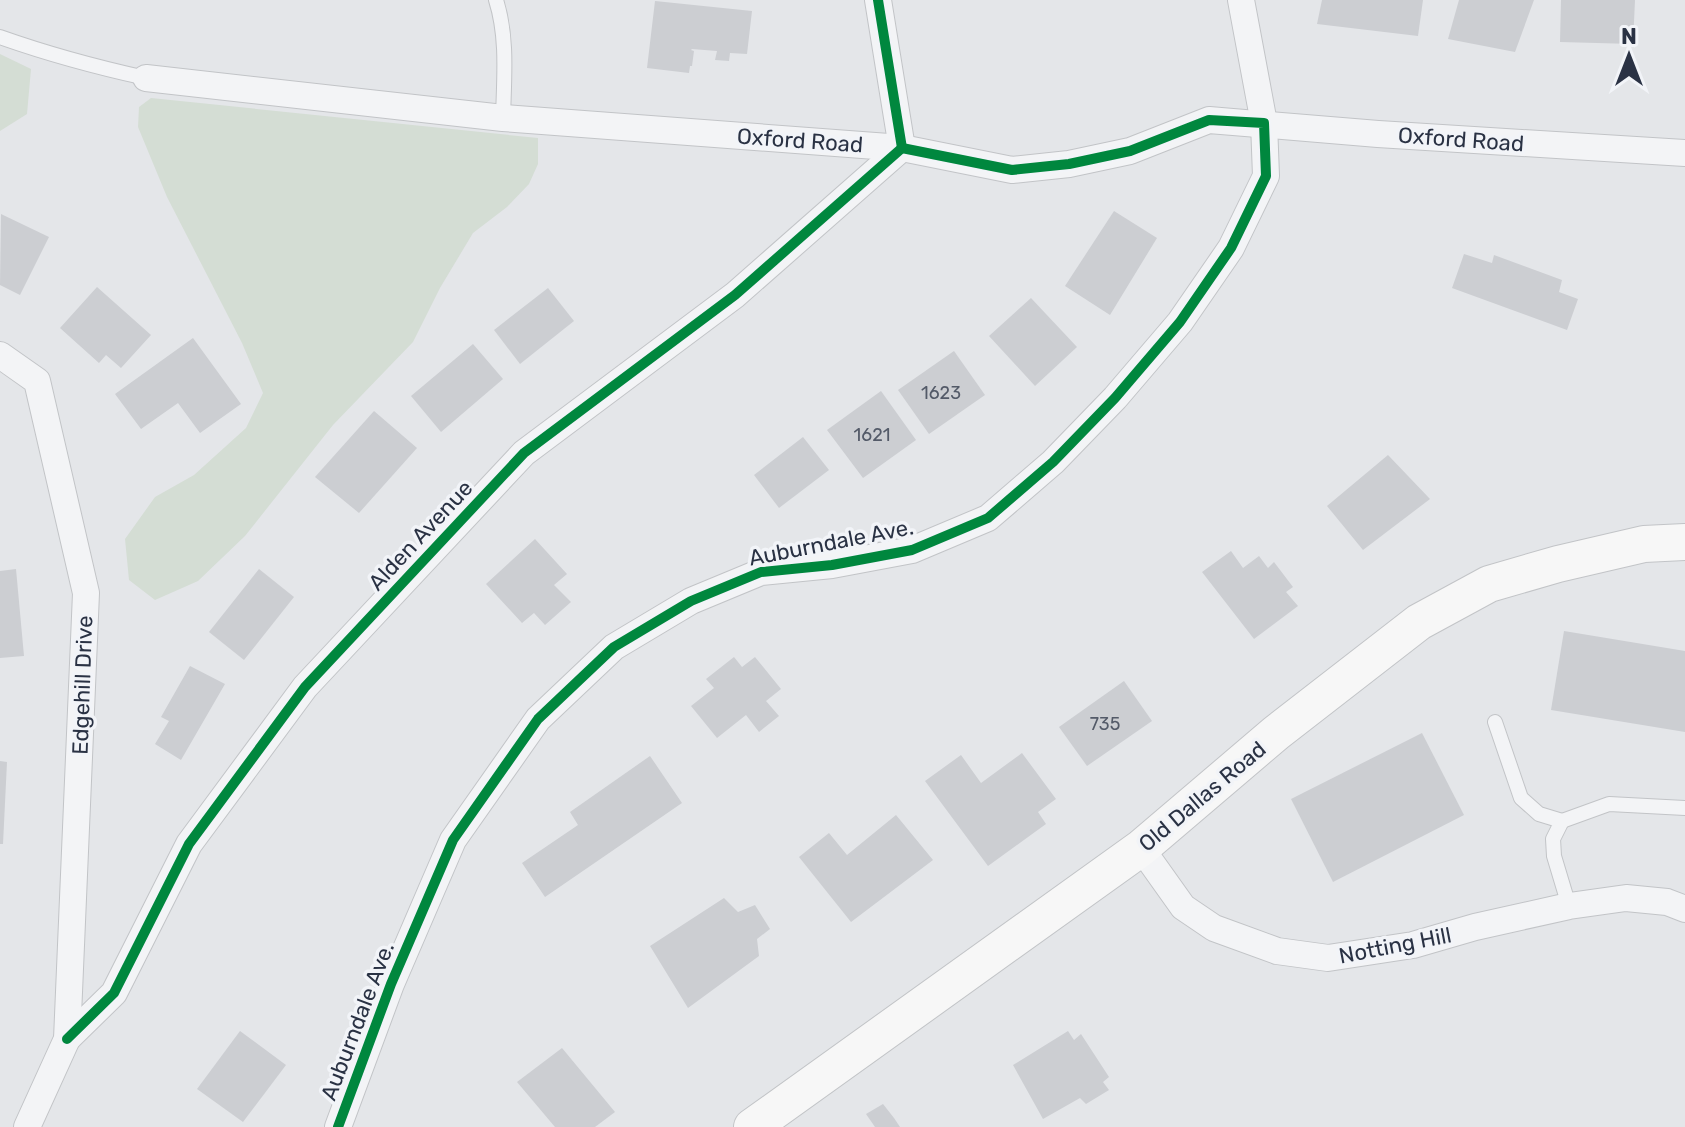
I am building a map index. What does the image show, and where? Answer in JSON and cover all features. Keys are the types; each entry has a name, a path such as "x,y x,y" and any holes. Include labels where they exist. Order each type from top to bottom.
{"street":[{"path":"878,0 902,148"},
{"name":"Auburndale Ave.","path":"338,1127 391,984 453,840 538,719 614,647 691,601 761,572 832,565 912,550 988,518 1053,462 1115,398 1180,322 1231,248 1266,176 1264,123 1241,0"},
{"name":"Oxford Road","path":"146,78 503,118 902,148 1012,170 1069,164 1130,151 1209,120 1685,153"},
{"name":"Alden Avenue","path":"67,1039 114,993 189,844 305,687 524,453 735,295 902,148"},
{"name":"Edgehill Drive","path":"0,355 37,381 86,593 67,1039"},
{"name":"Old Dallas Road","path":"752,1127 1141,848 1276,733 1419,622 1489,584 1644,544 1685,542"},
{"name":"Notting Hill","path":"1141,848 1183,907 1214,928 1277,951 1315,957 1328,958 1413,945 1475,927 1569,906 1626,898 1667,902 1685,909"},
{"path":"27,1127 67,1039"}],"lane":[{"path":"496,0 504,29 503,118"},
{"path":"0,37 95,67 146,78"},
{"path":"1495,722 1521,798 1539,814 1562,821 1609,804 1685,808"},
{"path":"1562,821 1553,839 1554,856 1569,906"}],"shaded area":[{"path":"0,54 31,69 27,114 0,131"},
{"path":"151,98 538,138 538,164 529,184 507,207 473,233 413,342 333,425 245,536 198,581 155,600 129,580 125,539 155,497 194,475 246,428 263,393 242,343 167,197 138,127 139,107"}],"building":[{"path":"1322,0 1423,0 1418,36 1317,24"},
{"path":"1459,0 1534,0 1515,52 1448,39"},
{"path":"1561,0 1635,0 1633,44 1560,42"},
{"path":"655,1 752,11 747,54 730,53 729,61 715,60 717,51 692,49 689,73 647,68"},
{"path":"1114,211 1157,238 1110,315 1065,286"},
{"path":"1,214 49,237 20,295 0,285"},
{"path":"1464,254 1492,263 1494,255 1562,280 1559,292 1578,299 1567,330 1452,288"},
{"path":"97,287 151,335 121,368 106,355 99,363 60,328"},
{"path":"548,288 574,321 520,364 494,330"},
{"path":"1031,298 1077,347 1035,386 989,336"},
{"path":"193,338 241,404 200,433 178,403 141,429 115,394"},
{"path":"473,344 503,379 441,432 411,396"},
{"path":"954,351 985,395 929,434 898,390"},
{"path":"881,391 916,440 863,478 827,430"},
{"path":"374,411 417,448 359,513 315,477"},
{"path":"803,437 829,470 779,508 754,475"},
{"path":"1388,455 1430,499 1363,550 1327,506"},
{"path":"535,539 567,574 554,585 571,602 545,625 534,613 522,623 486,584"},
{"path":"1231,551 1243,568 1259,556 1268,568 1274,562 1293,587 1286,592 1298,606 1254,639 1202,572"},
{"path":"16,569 24,656 0,658 0,571"},
{"path":"259,569 294,597 244,660 209,632"},
{"path":"1564,631 1685,651 1685,732 1551,710"},
{"path":"734,657 742,667 755,657 781,689 766,701 779,716 759,732 746,715 717,738 691,706 714,688 706,679"},
{"path":"190,666 225,684 181,760 155,744 169,721 161,717"},
{"path":"1124,681 1152,721 1087,766 1059,727"},
{"path":"1422,733 1464,815 1333,882 1291,799"},
{"path":"1022,753 1056,799 1038,812 1046,824 988,866 925,781 961,755 981,783"},
{"path":"650,756 682,803 545,897 522,863 578,825 570,812"},
{"path":"0,761 7,762 3,844 0,844"},
{"path":"896,815 933,860 851,922 799,857 829,833 847,855"},
{"path":"724,898 738,912 755,905 770,929 757,939 759,956 688,1008 650,946"},
{"path":"240,1031 286,1065 243,1122 197,1089"},
{"path":"1068,1031 1074,1040 1081,1034 1109,1077 1103,1082 1109,1090 1086,1104 1080,1098 1043,1119 1013,1065"},
{"path":"562,1048 615,1112 595,1127 555,1127 517,1082"},
{"path":"883,1104 900,1127 875,1127 866,1114"}],"cycle path":[{"path":"878,0 902,148"},
{"path":"338,1127 391,984 453,840 538,719 614,647 691,601 761,572 832,565 912,550 988,518 1053,462 1115,398 1180,322 1231,248 1266,176 1264,123 1209,120 1130,151 1069,164 1012,170 902,148"},
{"path":"67,1039 114,993 189,844 305,687 524,453 735,295 902,148"}]}
